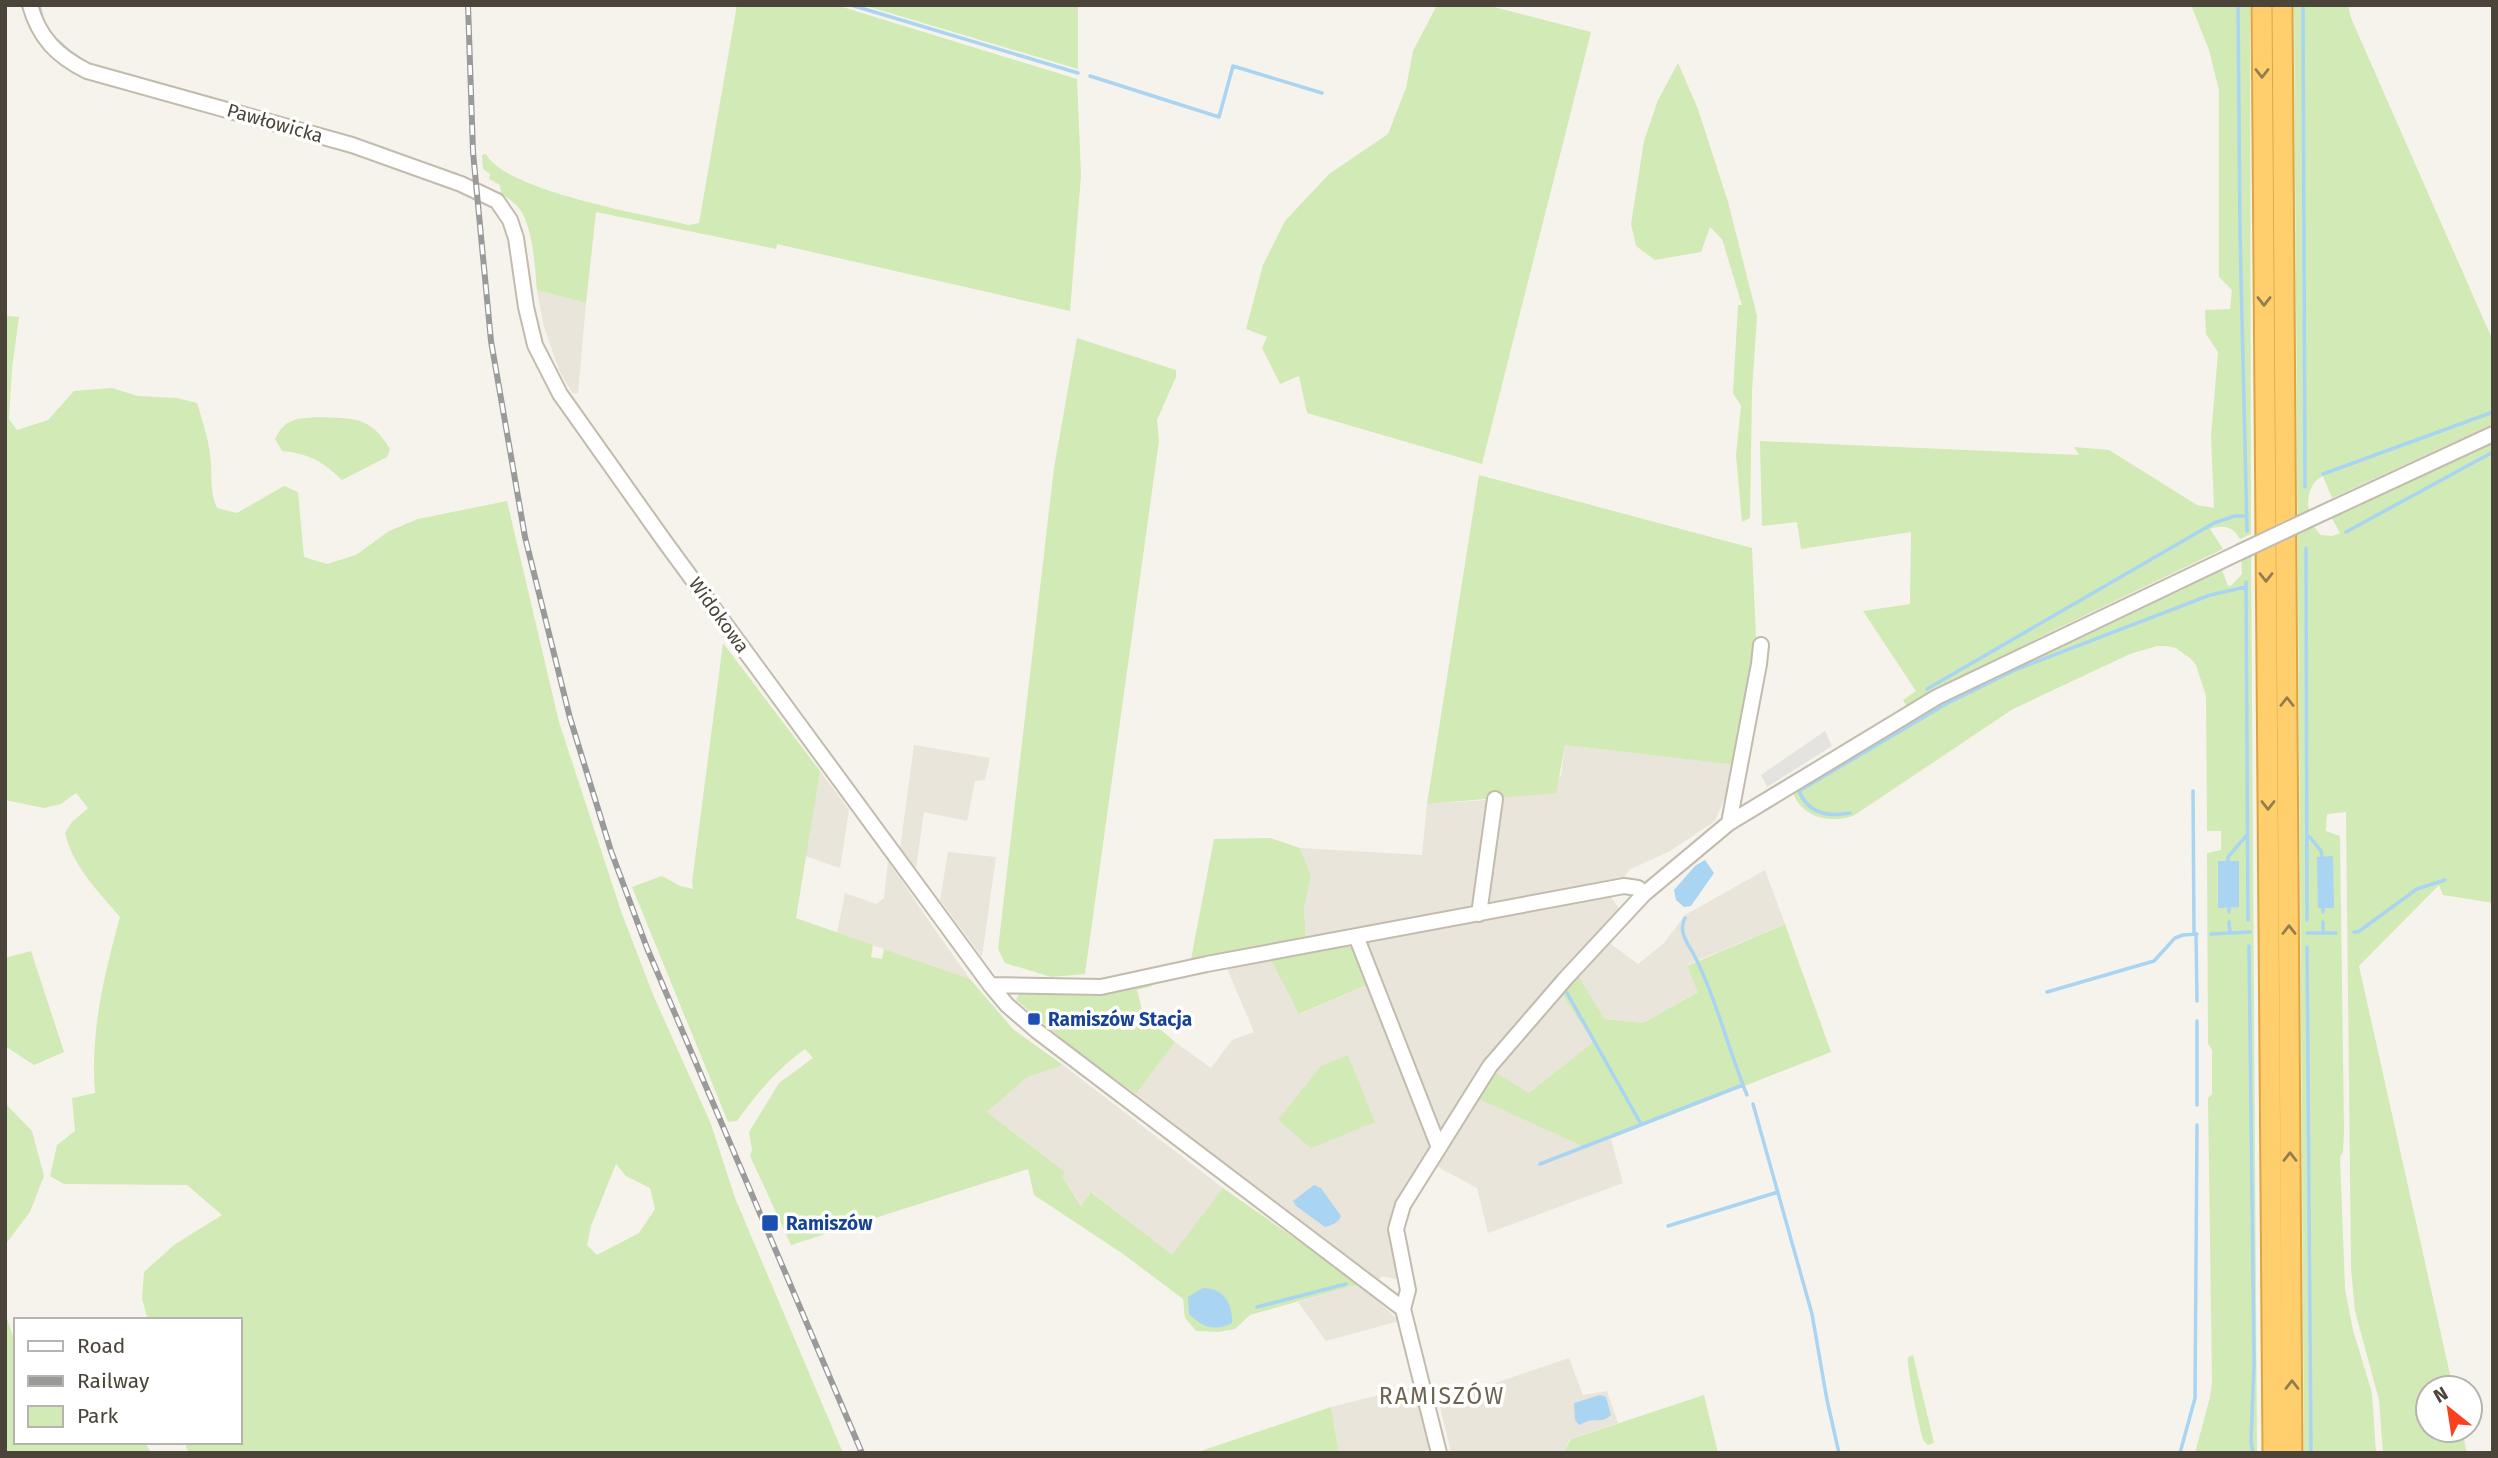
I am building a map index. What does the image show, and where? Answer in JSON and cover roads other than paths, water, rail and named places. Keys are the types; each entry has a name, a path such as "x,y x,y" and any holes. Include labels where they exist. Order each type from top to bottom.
{"highway":[{"path":"2262,5 2273,1453"},
{"path":"2282,5 2292,1453"}],"street":[{"name":"Pawłowicka","path":"30,5 38,30 49,46 65,60 87,71 352,145 469,187 491,197 502,207 513,228 518,247"},
{"name":"Widokowa","path":"518,247 531,332 539,356 560,394 665,542 990,985 1007,1005 1037,1031 1404,1310"},
{"path":"1439,1453 1404,1310 1408,1290 1396,1229 1398,1218 1438,1145 1490,1066 1644,894 1729,823 1937,697 2493,434"},
{"path":"1729,823 1759,664 1760,645"},
{"path":"1479,914 1494,799"},
{"path":"990,985 1101,987 1624,886 1638,888 1644,894"},
{"path":"1356,936 1438,1145"}],"water":[{"path":"2333,856 2334,908 2318,908 2317,857"},
{"path":"1705,860 1714,873 1691,906 1684,907 1676,900 1674,890 1695,866"},
{"path":"2218,861 2239,861 2239,907 2218,908"},
{"path":"1314,1185 1321,1188 1341,1216 1325,1227 1293,1201"},
{"path":"1203,1288 1217,1291 1226,1298 1232,1323 1209,1327 1189,1314 1188,1297"},
{"path":"1600,1395 1606,1397 1611,1415 1603,1420 1579,1425 1575,1420 1574,1403"}],"waterway":[{"path":"39,5 43,23"},
{"path":"851,5 1078,73"},
{"path":"2238,5 2247,531"},
{"path":"2303,5 2305,487"},
{"path":"51,35 89,65"},
{"path":"1090,76 1219,117 1233,66 1322,93"},
{"path":"2323,474 2493,412"},
{"path":"2346,532 2493,452"},
{"path":"1927,689 2214,523 2235,516 2246,516"},
{"path":"2306,548 2307,920"},
{"path":"2246,582 2248,920"},
{"path":"1850,813 1827,814 1813,809 1799,791 1946,704 2015,670 2210,595 2246,587"},
{"path":"2193,791 2194,934"},
{"path":"2228,861 2228,857 2247,835"},
{"path":"2309,836 2321,851 2322,857"},
{"path":"2354,932 2358,932 2417,889 2445,880"},
{"path":"1685,918 1682,927 1684,936 1708,987 1747,1095"},
{"path":"2229,922 2230,933"},
{"path":"2323,922 2323,932"},
{"path":"2211,934 2250,932"},
{"path":"2307,933 2336,933"},
{"path":"2196,934 2197,1001"},
{"path":"2047,992 2154,961 2175,938 2197,934"},
{"path":"2249,946 2253,1453"},
{"path":"2307,947 2311,1453"},
{"path":"1567,993 1641,1124"},
{"path":"2197,1021 2197,1105"},
{"path":"1540,1164 1743,1085"},
{"path":"1753,1104 1812,1314 1839,1453"},
{"path":"2180,1453 2195,1398 2197,1125"},
{"path":"1668,1226 1778,1192"},
{"path":"1257,1307 1346,1284"}],"railway":[{"path":"468,5 473,152 491,341 525,537 570,718 611,851 647,948 862,1453"}],"place":[{"name":"Ramiszów Stacja","path":"1034,1019"},
{"name":"Ramiszów","path":"770,1223"}],"district":[{"name":"RAMISZÓW","path":"1442,1396"}]}
